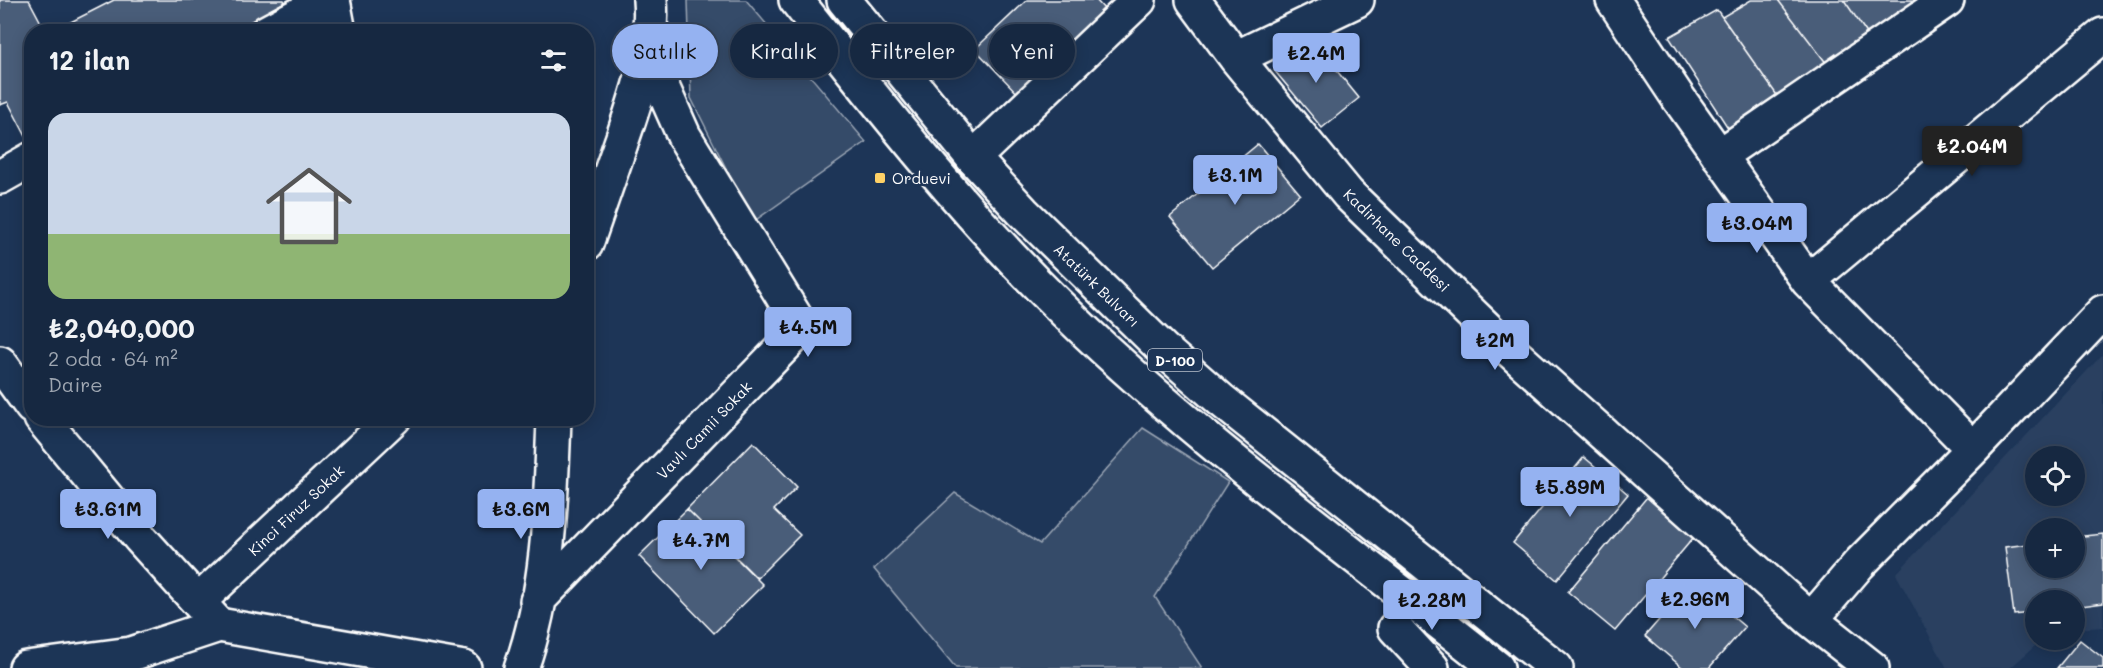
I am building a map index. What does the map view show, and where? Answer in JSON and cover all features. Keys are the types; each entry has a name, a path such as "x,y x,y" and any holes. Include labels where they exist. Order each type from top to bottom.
{"street":[{"path":"282,24 327,0"},
{"path":"333,0 338,24"},
{"path":"650,0 651,24"},
{"name":"D-100","path":"796,0 913,148 991,236 1051,298 1146,387 1211,443 1497,668"},
{"name":"Atatürk Bulvarı","path":"844,0 974,158 1023,213 1164,350 1221,400 1556,668"},
{"path":"974,158 1139,0"},
{"name":"Kadirhane Caddesi","path":"1193,0 1236,58 1348,194 1504,345 1811,620 1872,668"},
{"path":"1236,58 1358,0"},
{"path":"1613,0 1719,156 1808,281 1973,449"},
{"path":"1719,156 1947,0"},
{"path":"1808,281 2103,35"},
{"path":"594,220 641,78"},
{"name":"Vavlı Camii Sokak","path":"537,601 802,328 684,136 658,78"},
{"path":"0,177 24,164"},
{"path":"1811,620 1859,564 1973,449 2103,312"},
{"path":"48,426 140,538 208,614 398,663 464,668"},
{"name":"Kinci Firuz Sokak","path":"208,614 386,426"},
{"path":"521,668 531,642 550,521 554,426"},
{"path":"26,668 131,654 208,614"},
{"path":"1395,628 1432,668"}],"shaded area":[{"path":"688,0 746,0 766,24 730,24 730,78 812,78 866,142 753,222 691,98 690,78 718,78 718,24 689,24"},
{"path":"2103,354 2103,627 2085,628 2085,590 2025,590 2025,650 2030,650 2010,668 1947,668 1896,574"},
{"path":"1143,428 1228,482 1155,597 1202,668 956,668 874,569 955,493 1040,544"}],"building":[{"path":"0,0 29,0 42,24 24,24 24,133 8,102 0,105"},
{"path":"114,0 284,0 285,2 246,24 67,24"},
{"path":"1027,0 1096,0 1106,11 1075,41 1075,24 1002,24"},
{"path":"1751,0 1778,0 1827,64 1781,101 1722,17"},
{"path":"1778,0 1844,0 1868,35 1827,64"},
{"path":"1844,0 1921,0 1868,35"},
{"path":"1717,10 1781,101 1732,134 1669,37"},
{"path":"989,36 989,64 977,51 977,47"},
{"path":"1311,39 1359,98 1322,128 1274,70"},
{"path":"1003,78 1037,78 1019,95"},
{"path":"1258,144 1300,194 1212,267 1170,217"},
{"path":"753,442 797,487 774,510 800,535 757,578 687,509"},
{"path":"1584,457 1628,494 1557,580 1513,543"},
{"path":"1647,497 1694,537 1615,631 1568,592"},
{"path":"687,509 763,585 714,633 639,556"},
{"path":"2103,534 2103,603 2085,605 2085,590 2025,590 2025,614 2014,615 2005,547 2025,544 2025,578 2085,578 2085,536"},
{"path":"1692,582 1745,627 1709,668 1683,668 1645,636"},
{"path":"2085,644 2103,658 2103,668 2057,668 2072,650 2085,650"}],"place":[{"name":"Orduevi","path":"880,178"}]}
